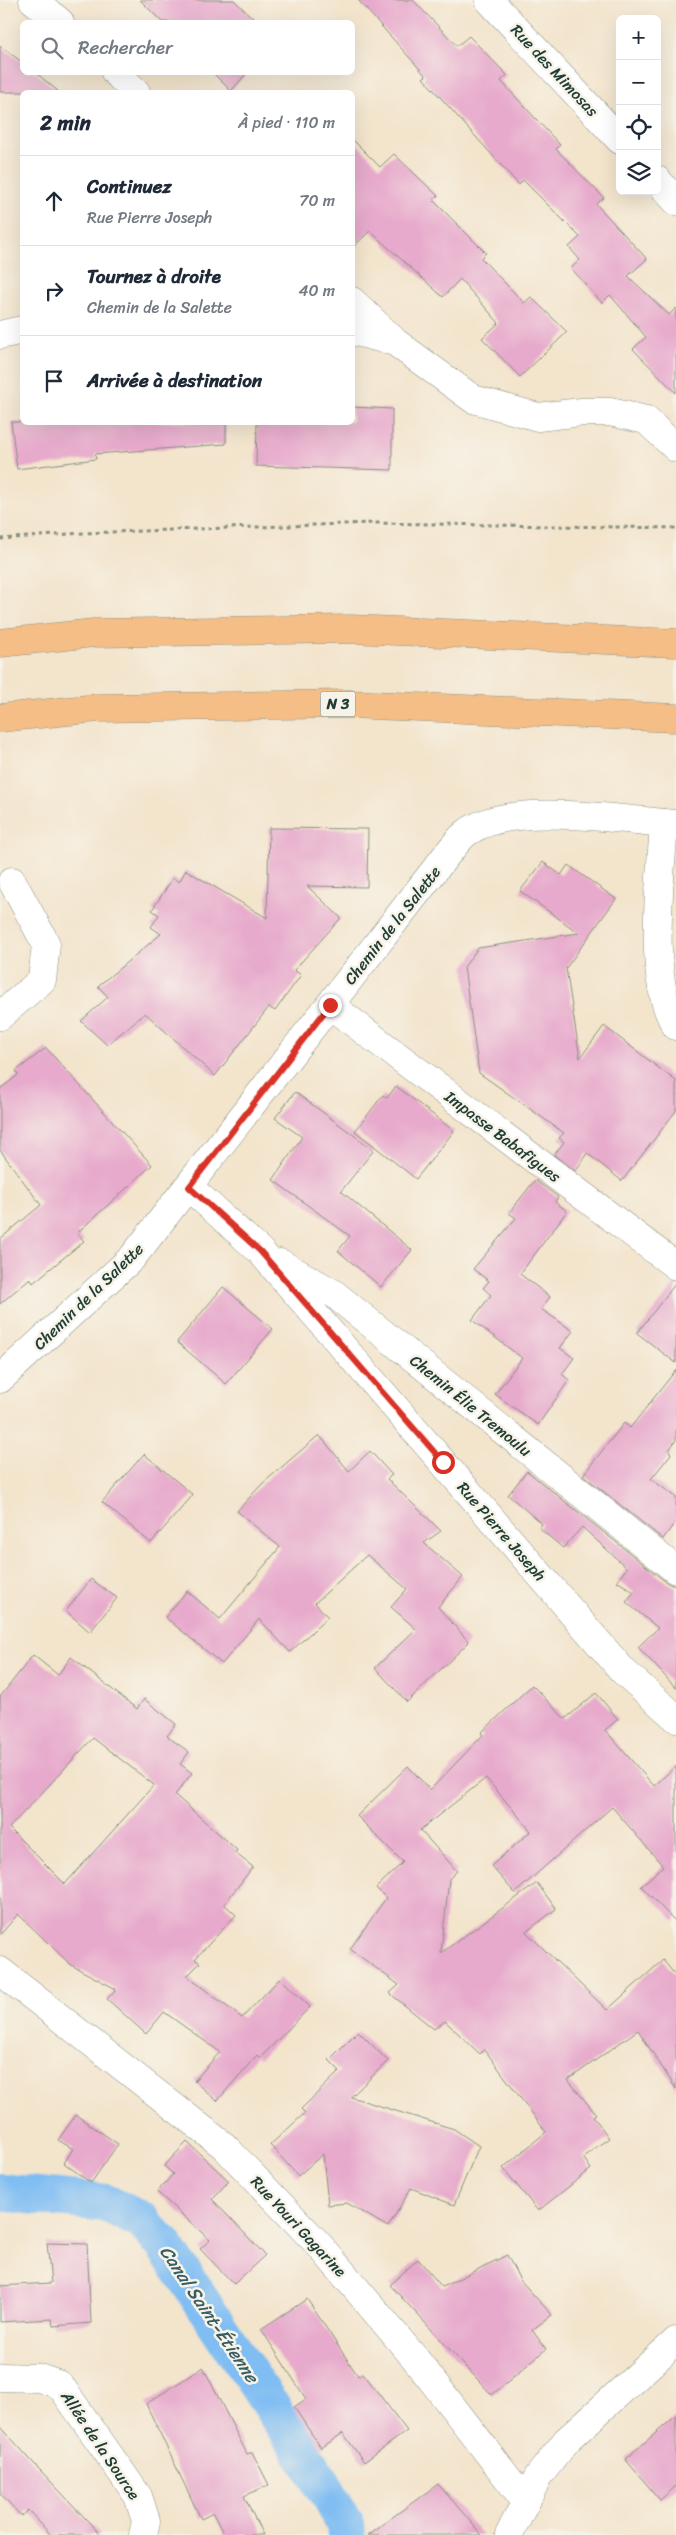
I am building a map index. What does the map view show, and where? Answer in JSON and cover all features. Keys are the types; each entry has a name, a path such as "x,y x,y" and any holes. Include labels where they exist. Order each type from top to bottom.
{"highway":[{"path":"0,643 94,633 350,629 676,643"},
{"name":"N 3","path":"0,718 98,708 349,704 676,718"}],"street":[{"path":"33,0 58,20"},
{"name":"Rue des Mimosas","path":"489,0 616,136"},
{"path":"118,75 134,90"},
{"path":"661,184 676,201"},
{"path":"355,304 395,342 473,399 538,417 582,412 610,412 646,420 676,448"},
{"path":"0,335 20,330"},
{"path":"355,332 395,342"},
{"name":"Chemin de la Salette","path":"0,1379 132,1258 448,853 469,831 497,820 547,814 670,823"},
{"path":"670,823 657,955 662,992 676,1026"},
{"path":"0,1016 42,980 46,944 12,881"},
{"name":"Impasse Babafigues","path":"330,1005 676,1266"},
{"name":"Rue Pierre Joseph","path":"189,1187 260,1251 623,1671 676,1718"},
{"name":"Chemin Élie Tremoulu","path":"260,1251 333,1294 676,1570"},
{"name":"Rue Youri Gagarine","path":"0,1971 224,2146 327,2254 414,2357 526,2502"},
{"path":"509,2535 538,2477 567,2440 676,2341"},
{"name":"Allée de la Source","path":"0,2377 39,2378 60,2385 138,2496 146,2521 143,2535"}],"path":[{"path":"0,539 83,533 373,523 676,528"}],"building":[{"path":"140,0 234,0 255,20 160,20"},
{"path":"358,0 413,0 457,46 469,36 507,75 501,81 560,145 556,149 604,198 596,204 647,259 628,276 669,315 676,308 676,393 633,349 646,337 610,295 602,303 571,268 580,260 569,247 580,237 523,180 519,185 423,78 426,76"},
{"path":"0,46 20,61 20,75 39,75 57,90 20,90 20,92 0,92"},
{"path":"215,75 245,75 232,90"},
{"path":"355,142 380,167 394,154 438,196 433,200 486,253 481,258 524,303 531,297 567,332 520,377 482,338 499,323 460,279 443,297 370,231 355,245"},
{"path":"355,407 392,409 392,470 256,466 257,425 355,425"},
{"path":"11,422 20,422 20,425 226,425 226,444 95,454 96,459 17,469"},
{"path":"269,828 368,829 367,887 307,886 341,918 294,970 301,975 275,1011 269,1007 215,1076 145,1013 107,1045 81,1021 108,997 98,986 161,934 151,927 159,915 152,910 173,878 179,882 186,870 267,918"},
{"path":"543,862 561,875 568,865 616,899 566,968 580,1058 604,1026 676,1081 676,1111 622,1181 587,1153 576,1171 554,1155 564,1142 559,1138 564,1133 479,1073 464,967 478,948 579,933 520,891"},
{"path":"46,1048 152,1165 77,1233 84,1241 33,1283 30,1278 0,1304 0,1239 41,1205 0,1150 0,1089 18,1075 16,1071"},
{"path":"396,1086 454,1131 416,1179 355,1131 383,1095 387,1098"},
{"path":"295,1092 374,1150 341,1191 412,1250 381,1287 338,1251 350,1236 273,1180 302,1137 275,1118"},
{"path":"535,1180 558,1197 555,1202 567,1211 520,1274 550,1297 541,1309 573,1331 560,1348 574,1358 562,1374 569,1380 538,1425 495,1394 522,1358 472,1320 491,1295 483,1288 489,1281 473,1269 516,1218 509,1213"},
{"path":"676,1283 676,1363 637,1333"},
{"path":"223,1287 273,1329 226,1384 177,1342"},
{"path":"676,1370 676,1440 669,1450 671,1454 651,1479 676,1497 676,1521 663,1539 583,1475 624,1423 630,1428"},
{"path":"319,1435 349,1471 370,1451 392,1475 387,1479 441,1531 424,1543 463,1577 438,1607 469,1642 407,1702 375,1668 416,1629 391,1607 407,1589 367,1555 315,1603 328,1617 290,1652 259,1619 222,1664 165,1617 187,1591 220,1619 280,1547 237,1511 262,1484"},
{"path":"144,1454 193,1495 151,1543 102,1502"},
{"path":"527,1471 666,1582 676,1587 676,1688 638,1647 658,1628 626,1602 634,1592 617,1581 627,1568 582,1527 563,1548 539,1528 542,1524 508,1495"},
{"path":"91,1579 117,1598 90,1632 66,1611"},
{"path":"33,1655 58,1675 71,1657 137,1709 144,1699 176,1724 167,1736 189,1752 180,1764 192,1773 175,1795 237,1850 235,1853 253,1867 224,1904 236,1915 195,1959 200,1963 187,1976 242,2018 280,1978 310,2007 260,2058 257,2055 217,2101 194,2081 220,2052 164,2012 146,2034 107,1999 116,1989 71,1965 18,1914 0,1935 0,1697","holes":["93,1738 154,1785 65,1884 9,1828"]},
{"path":"532,1685 565,1719 596,1693 618,1719 605,1730 654,1786 676,1766 676,1922 641,1886 663,1866 612,1807 515,1893 491,1866 531,1831 486,1778 420,1830 457,1871 449,1879 441,1953 537,1883 556,1909 526,1932 607,2010 663,1960 676,1976 676,2089 638,2030 568,2080 596,2114 593,2116 609,2138 583,2157 591,2169 538,2211 503,2168 546,2132 484,2049 480,2054 445,2021 434,2029 390,1993 399,1985 350,1949 386,1898 376,1888 403,1862 357,1816 408,1766 430,1790 483,1735 481,1733"},
{"path":"358,2031 388,2061 351,2097 454,2129 479,2146 454,2205 411,2188 388,2227 347,2203 328,2205 323,2154 298,2176 270,2145 305,2113 301,2109 340,2071 329,2060"},
{"path":"76,2115 118,2144 91,2183 64,2163 73,2149 58,2140"},
{"path":"187,2142 229,2181 212,2199 265,2255 234,2284 200,2249 210,2240 157,2192 173,2174 164,2166"},
{"path":"47,2243 87,2244 91,2323 53,2326 52,2319 0,2322 0,2286 51,2283"},
{"path":"507,2255 520,2280 552,2315 532,2330 546,2349 492,2395 390,2285 418,2259 442,2287"},
{"path":"307,2299 358,2376 363,2373 407,2431 364,2462 343,2433 321,2448 294,2407 306,2399 261,2329"},
{"path":"203,2367 247,2454 252,2452 269,2485 244,2496 263,2535 224,2535 213,2513 201,2519 146,2404"},
{"path":"676,2416 676,2486 660,2500 625,2459"},
{"path":"0,2426 101,2535 51,2535 28,2510 21,2516 0,2493"},
{"path":"438,2484 482,2535 368,2535"}],"waterway":[{"name":"Canal Saint-Étienne","path":"0,2192 106,2203 142,2221 164,2245 324,2486 346,2525 347,2535"}],"route":[{"path":"330,1005 189,1187 260,1251 443,1462"}]}
